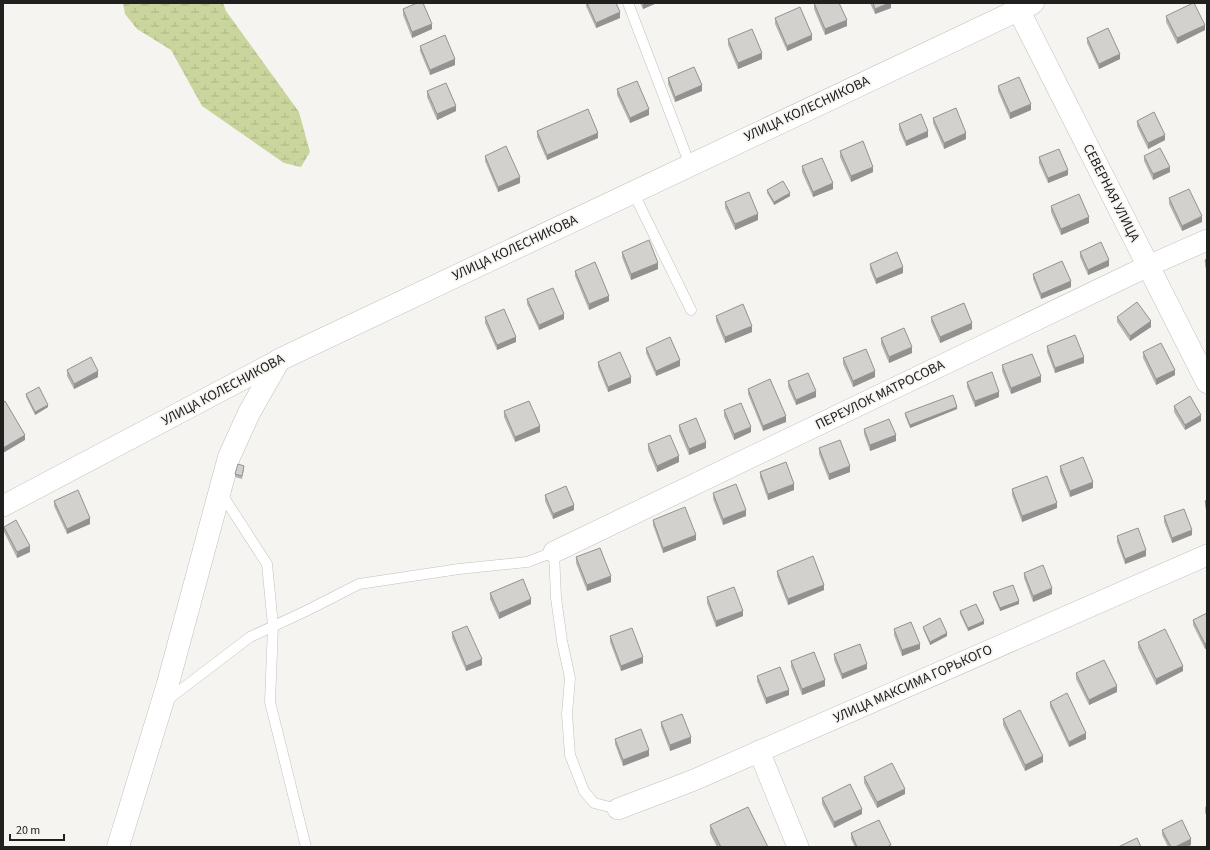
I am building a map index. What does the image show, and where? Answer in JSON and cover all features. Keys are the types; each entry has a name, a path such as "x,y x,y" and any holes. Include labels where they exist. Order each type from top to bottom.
{"street":[{"name":"УЛИЦА КОЛЕСНИКОВА","path":"3,506 279,360 690,165 1022,5"},
{"name":"СЕВЕРНАЯ УЛИЦА","path":"1022,5 1148,266 1207,382"},
{"name":"ПЕРЕУЛОК МАТРОСОВА","path":"554,552 1148,266 1207,240"},
{"path":"118,847 162,704 229,458 249,413 279,360"},
{"name":"УЛИЦА МАКСИМА ГОРЬКОГО","path":"618,809 694,780 1207,555"},
{"path":"759,751 798,847"}],"lane":[{"path":"628,3 690,165"},
{"path":"633,192 691,310"},
{"path":"220,491 266,564 273,626 270,702 306,847"},
{"path":"162,704 250,637 359,584 459,568 526,562 554,552 556,598 562,640 570,678 568,714 570,755 584,792 594,803 618,809"}],"green space":[{"path":"123,3 223,3 226,11 299,112 310,152 301,167 284,163 202,106 171,50 137,29 125,14"}],"building":[{"path":"417,3 423,3 432,24 412,32 403,9"},
{"path":"587,3 616,3 620,12 596,23"},
{"path":"814,3 839,3 847,20 825,29"},
{"path":"873,3 889,3 875,9"},
{"path":"1193,3 1205,25 1177,38 1166,16"},
{"path":"800,7 812,35 787,46 775,18"},
{"path":"1108,28 1120,54 1099,64 1087,38"},
{"path":"752,29 762,53 738,63 728,39"},
{"path":"445,35 455,59 430,70 420,46"},
{"path":"694,67 702,85 675,97 668,78"},
{"path":"1019,77 1031,104 1010,113 998,86"},
{"path":"637,81 649,109 630,118 617,89"},
{"path":"446,83 456,106 437,114 427,91"},
{"path":"956,108 966,133 944,143 933,118"},
{"path":"588,109 598,133 547,155 537,131"},
{"path":"1154,112 1165,135 1148,143 1137,121"},
{"path":"921,114 928,131 906,141 899,124"},
{"path":"863,141 873,167 851,176 840,151"},
{"path":"506,146 520,177 498,187 485,156"},
{"path":"1160,148 1170,167 1153,174 1144,156"},
{"path":"1059,149 1068,170 1048,178 1039,157"},
{"path":"822,158 833,183 813,192 802,166"},
{"path":"783,181 790,193 774,202 767,190"},
{"path":"1189,189 1202,216 1182,226 1169,198"},
{"path":"749,192 758,214 735,224 725,202"},
{"path":"1079,194 1089,217 1061,229 1051,206"},
{"path":"649,240 658,263 631,274 622,252"},
{"path":"1101,242 1109,260 1088,270 1080,252"},
{"path":"897,252 903,267 876,279 870,264"},
{"path":"1062,261 1071,281 1041,294 1033,274"},
{"path":"595,262 609,296 589,304 575,271"},
{"path":"553,288 564,314 539,325 527,299"},
{"path":"1137,302 1151,321 1130,336 1117,317"},
{"path":"964,303 972,323 940,337 931,317"},
{"path":"743,304 752,326 725,337 716,316"},
{"path":"504,309 516,337 497,345 485,317"},
{"path":"904,328 912,347 889,357 881,338"},
{"path":"1075,335 1084,357 1055,368 1047,346"},
{"path":"670,337 680,360 656,371 646,348"},
{"path":"1161,343 1175,370 1156,379 1143,352"},
{"path":"866,349 875,371 853,381 843,358"},
{"path":"620,352 631,377 608,387 598,362"},
{"path":"1032,354 1041,376 1011,388 1002,365"},
{"path":"91,357 98,371 74,384 67,370"},
{"path":"992,372 999,392 975,401 967,382"},
{"path":"808,373 816,391 796,400 788,381"},
{"path":"770,379 786,416 763,426 748,389"},
{"path":"39,387 48,405 35,412 26,394"},
{"path":"953,395 957,407 910,425 905,413"},
{"path":"1190,396 1201,415 1185,425 1174,406"},
{"path":"5,401 25,435 3,448 3,402"},
{"path":"529,401 540,426 515,437 504,411"},
{"path":"741,403 751,427 734,434 724,410"},
{"path":"696,418 706,442 689,449 679,425"},
{"path":"889,419 896,435 870,445 864,429"},
{"path":"670,435 679,456 657,466 648,444"},
{"path":"840,440 850,466 829,474 819,448"},
{"path":"1083,457 1093,482 1070,491 1060,466"},
{"path":"786,462 794,484 768,494 760,472"},
{"path":"238,464 244,466 242,476 235,474"},
{"path":"1047,476 1057,503 1022,516 1012,489"},
{"path":"736,484 746,510 723,519 713,493"},
{"path":"566,486 574,505 553,514 545,495"},
{"path":"78,490 90,518 67,529 54,501"},
{"path":"685,507 696,535 663,548 653,520"},
{"path":"1184,509 1192,530 1172,538 1164,516"},
{"path":"16,520 30,546 17,552 4,527"},
{"path":"1138,528 1146,550 1125,559 1117,536"},
{"path":"600,548 611,576 587,585 576,557"},
{"path":"813,556 824,585 788,599 777,571"},
{"path":"1043,565 1052,588 1033,596 1024,573"},
{"path":"523,579 531,599 499,613 490,593"},
{"path":"1013,585 1019,601 1000,608 993,592"},
{"path":"734,587 743,611 716,621 707,597"},
{"path":"976,604 984,621 968,628 960,611"},
{"path":"1207,613 1207,642 1205,644 1193,620"},
{"path":"940,618 947,633 930,642 923,627"},
{"path":"911,622 920,644 902,650 894,629"},
{"path":"467,626 482,659 466,666 452,632"},
{"path":"632,628 643,657 621,666 610,636"},
{"path":"1165,629 1183,666 1156,679 1138,642"},
{"path":"860,644 867,664 842,674 834,654"},
{"path":"814,652 825,680 802,689 791,661"},
{"path":"1104,660 1117,686 1089,700 1076,673"},
{"path":"780,667 789,690 766,698 757,676"},
{"path":"1067,693 1086,733 1069,742 1050,702"},
{"path":"1020,710 1043,756 1025,765 1003,719"},
{"path":"682,714 691,737 670,745 661,722"},
{"path":"641,729 649,750 623,760 615,739"},
{"path":"892,763 905,789 877,802 864,777"},
{"path":"850,784 862,809 834,822 822,798"},
{"path":"748,807 768,847 721,847 710,825"},
{"path":"879,820 891,845 887,847 857,847 851,833"},
{"path":"1182,820 1191,839 1175,847 1171,847 1162,830"},
{"path":"1137,838 1141,847 1118,847"}]}
